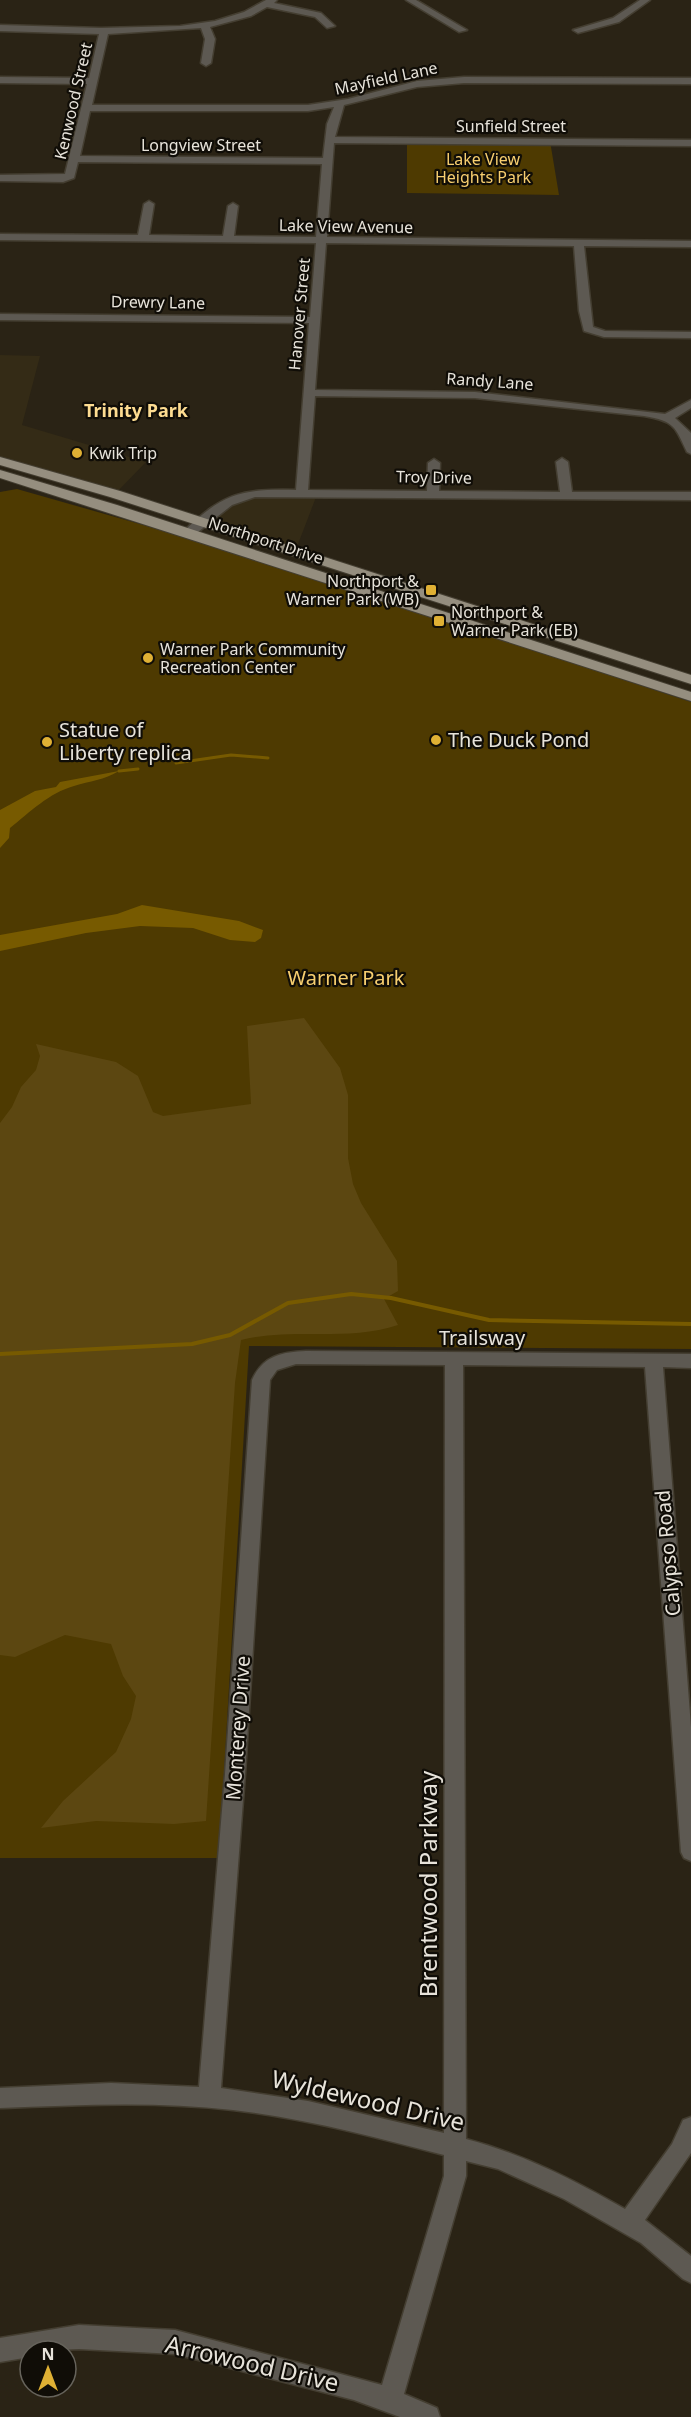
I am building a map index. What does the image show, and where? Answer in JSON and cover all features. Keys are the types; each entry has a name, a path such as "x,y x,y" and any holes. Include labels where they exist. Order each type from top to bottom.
{"main road":[{"name":"Northport Drive","path":"1,467 79,498 195,528 691,697"},
{"name":"Northport Drive","path":"1,467 691,680"},
{"path":"0,484 21,485 79,498"}],"street":[{"path":"410,0 462,30"},
{"path":"578,30 616,20 646,0"},
{"path":"0,28 178,29 205,26 245,16 270,2 318,15 330,26"},
{"path":"205,26 210,39 206,63"},
{"name":"Kenwood Street","path":"0,178 67,178 71,174 105,29"},
{"path":"0,80 93,81"},
{"name":"Mayfield Lane","path":"86,108 308,108 340,104 417,84 464,80 691,81"},
{"name":"Hanover Street","path":"302,492 330,140 334,115 340,104"},
{"name":"Sunfield Street","path":"330,140 691,142"},
{"name":"Longview Street","path":"75,159 328,161"},
{"path":"143,239 149,204"},
{"path":"228,239 233,206"},
{"name":"Lake View Avenue","path":"0,237 691,244"},
{"path":"579,243 586,326 604,334 691,335"},
{"name":"Drewry Lane","path":"0,317 315,320"},
{"name":"Randy Lane","path":"309,393 476,395 668,417"},
{"path":"691,403 668,417 687,433 691,450"},
{"path":"562,462 567,495"},
{"path":"433,494 434,463"},
{"name":"Troy Drive","path":"195,528 223,503 237,496 302,492 691,496"},
{"name":"Trailsway","path":"273,1362 314,1357 691,1361"},
{"name":"Brentwood Parkway","path":"390,2400 455,2176 454,1359"},
{"name":"Calypso Road","path":"654,1361 691,1852"},
{"name":"Monterey Drive","path":"209,2097 235,1774 261,1380 266,1367 273,1362"},
{"name":"Wyldewood Drive","path":"0,2098 111,2093 209,2097 309,2112 454,2147 500,2159 562,2186 649,2235 691,2271"},
{"path":"628,2224 680,2152 691,2128"},
{"name":"Arrowood Drive","path":"0,2350 79,2337 175,2342 390,2400 428,2417"}],"shaded area":[{"path":"0,355 40,356 22,425 146,462 115,494 0,461"},
{"path":"318,492 295,552 201,522 237,496"},
{"path":"119,771 65,789 48,798 10,828 9,838 0,848 0,810 35,791 56,787 60,782"},
{"path":"142,905 239,921 263,930 261,938 255,942 230,940 193,928 140,926 86,933 0,951 0,935 117,914"},
{"path":"304,1018 340,1068 348,1095 348,1158 353,1184 361,1203 397,1261 398,1291 384,1299 398,1325 360,1333 261,1336 241,1340 235,1383 206,1821 174,1824 96,1821 41,1828 63,1801 116,1752 131,1719 136,1696 123,1676 111,1644 65,1635 15,1657 0,1655 0,1123 12,1107 21,1087 36,1070 40,1056 36,1044 116,1062 138,1076 153,1112 163,1116 251,1104 247,1026"}],"green space":[{"name":"Lake View Heights Park","path":"407,140 550,141 559,195 407,193"},
{"name":"Warner Park","path":"17,489 217,546 691,702 691,1349 249,1346 219,1858 0,1858 0,492"}],"waterway":[{"path":"176,763 231,755 268,758"},
{"path":"119,771 138,769"},
{"path":"0,1354 192,1344 230,1335 288,1303 351,1294 391,1298 489,1320 691,1324"}],"place":[{"name":"Kwik Trip","path":"77,453"},
{"name":"Northport & Warner Park (WB)","path":"431,590"},
{"name":"Northport & Warner Park (EB)","path":"439,621"},
{"name":"Warner Park Community Recreation Center","path":"148,658"},
{"name":"The Duck Pond","path":"436,740"},
{"name":"Statue of Liberty replica","path":"47,742"}],"district":[{"name":"Trinity Park","path":"136,411"}]}
